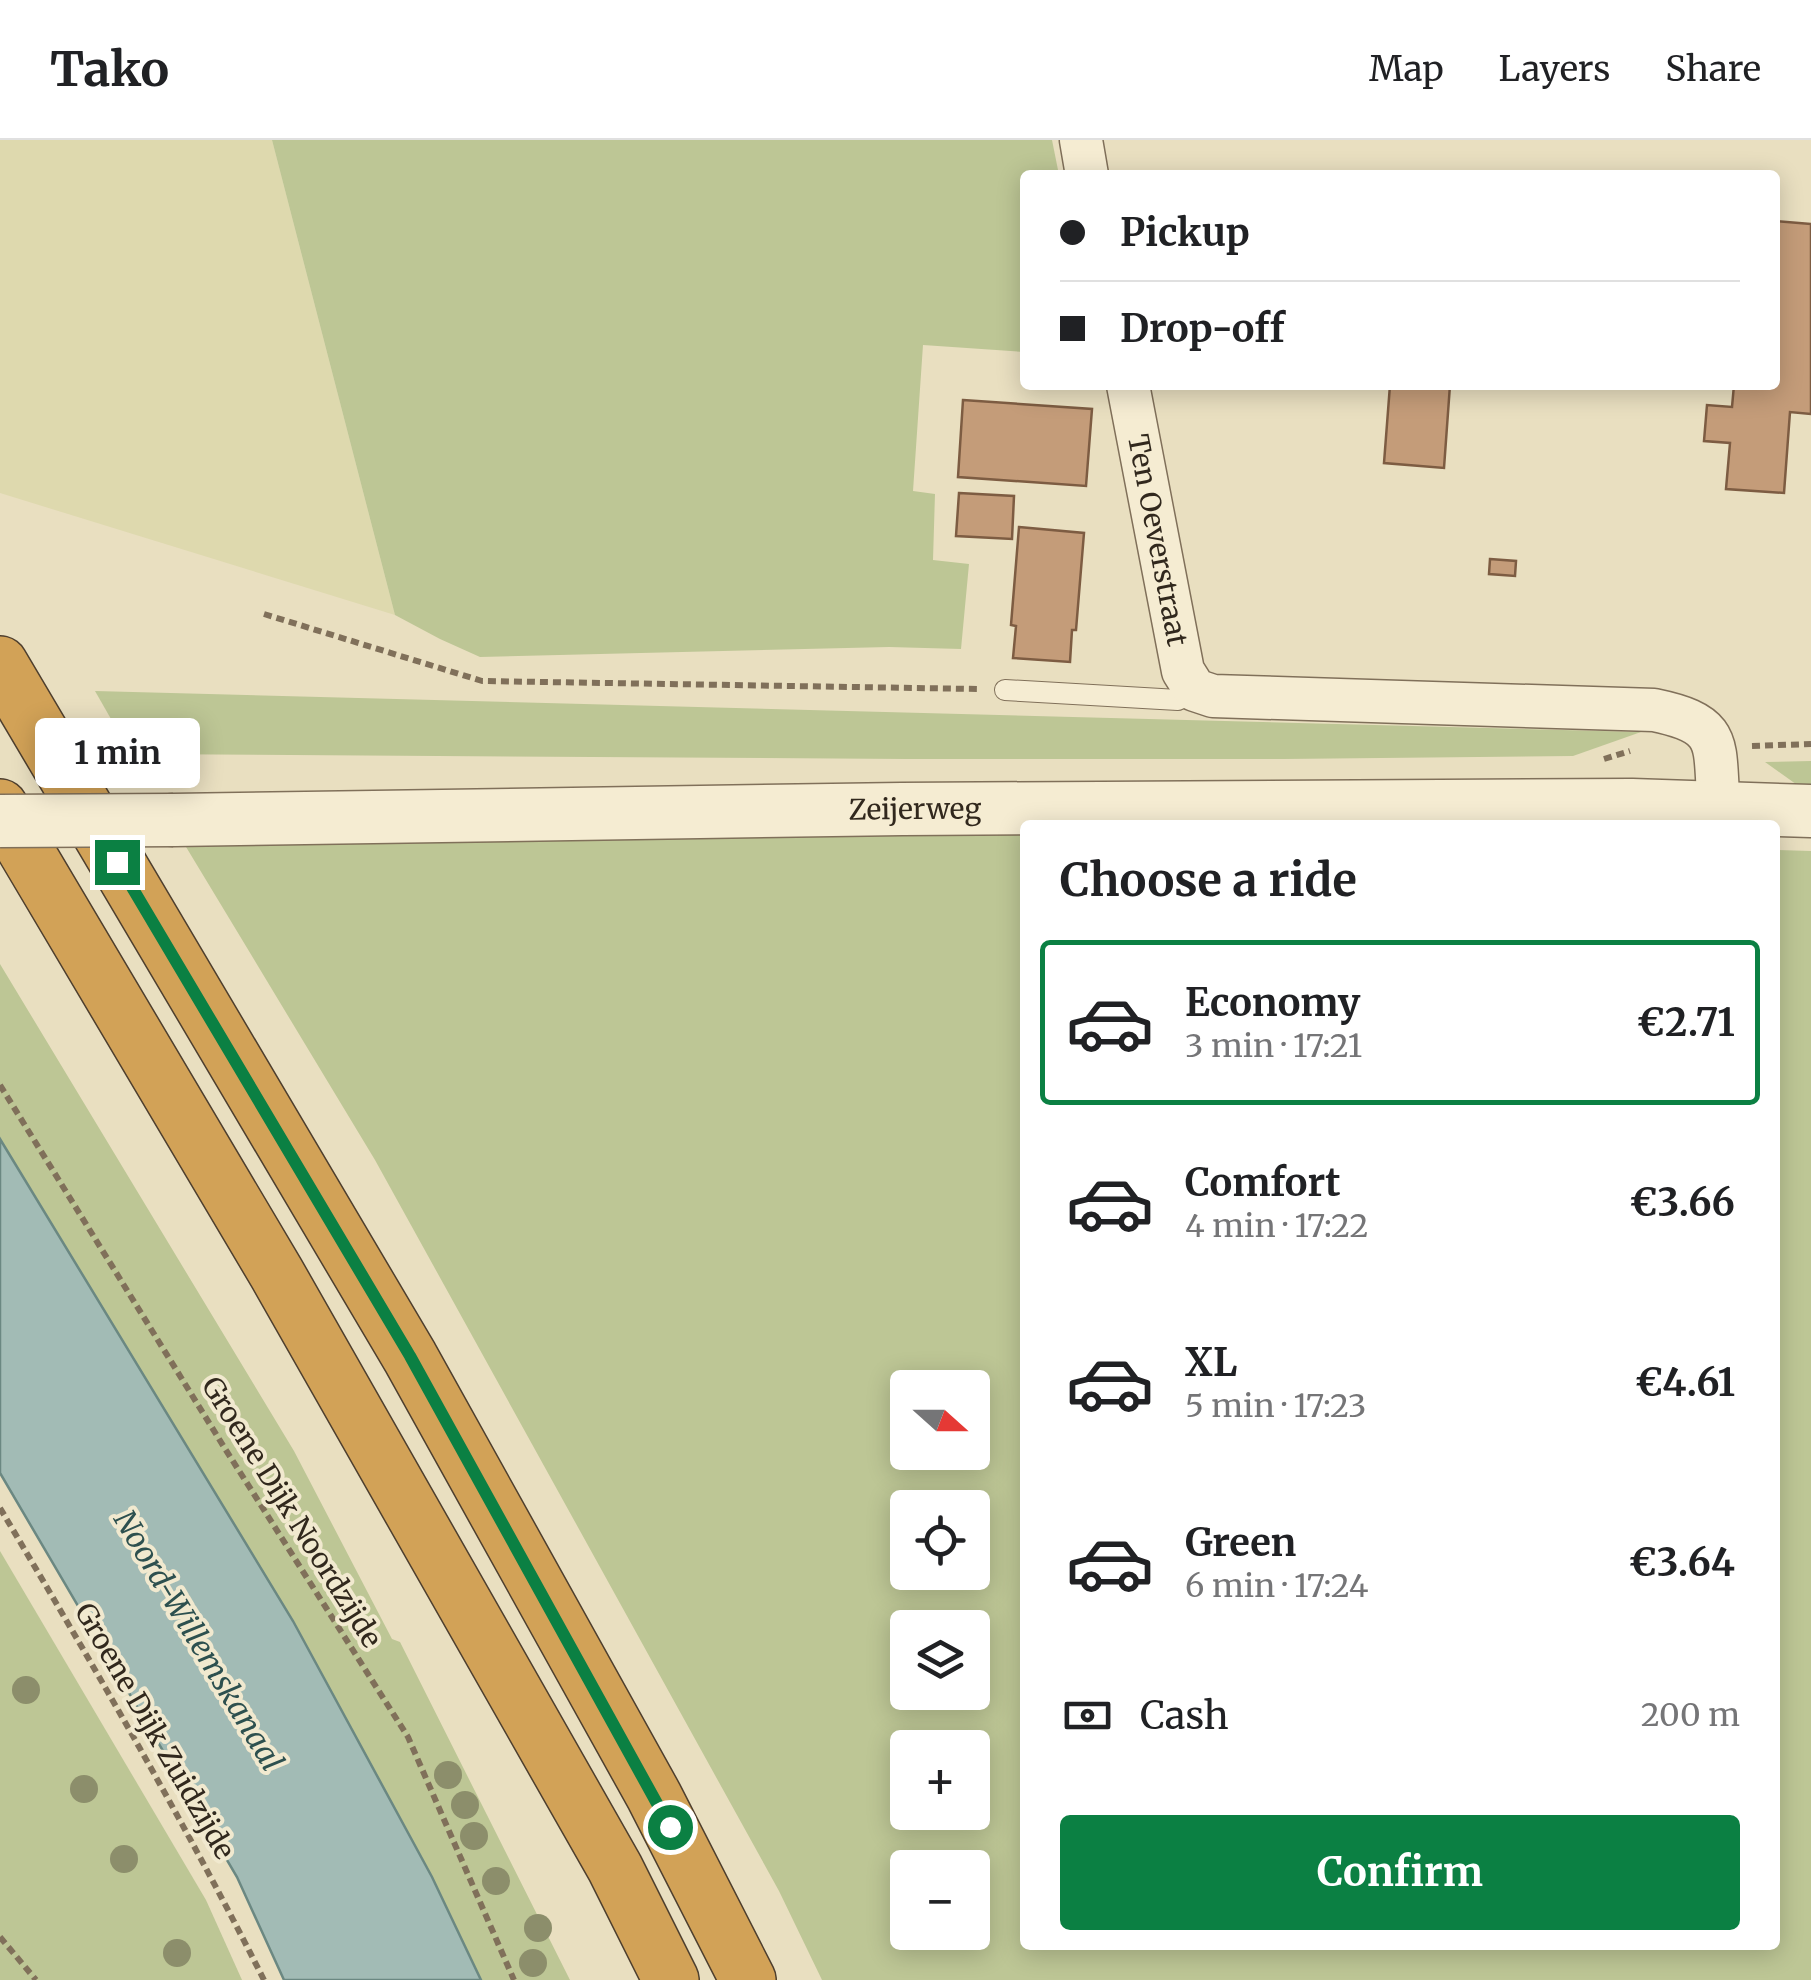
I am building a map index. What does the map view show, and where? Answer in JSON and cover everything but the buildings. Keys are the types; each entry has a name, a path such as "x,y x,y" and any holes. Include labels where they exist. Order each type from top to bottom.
{"highway":[{"path":"0,664 410,1356 654,1796 748,1980"},
{"path":"0,807 277,1274 614,1868 670,1980"},
{"path":"614,1868 645,1980"}],"street":[{"path":"1081,140 1087,170"},
{"name":"Ten Oeverstraat","path":"1129,390 1183,671 1195,690"},
{"path":"1195,690 1213,696 1670,713 1702,726 1709,733 1720,807"},
{"name":"Zeijerweg","path":"0,821 902,809 1632,805 1811,811"}],"lane":[{"path":"1005,690 1178,700 1195,690"}],"path":[{"path":"264,614 482,681 1005,690"},
{"path":"1714,747 1811,744"},
{"name":"Groene Dijk Noordzijde","path":"0,1085 408,1737 514,1980"},
{"name":"Groene Dijk Zuidzijde","path":"0,1508 219,1891 264,1980"},
{"path":"0,1937 36,1980"}],"shaded area":[{"path":"0,140 272,140 395,615 0,493"}],"green space":[{"path":"272,140 1052,140 1058,170 1020,170 1020,352 923,345 913,491 935,494 933,560 969,564 961,649 889,647 480,657 395,615"},
{"path":"95,691 1641,732 1573,756 906,759 131,754"},
{"path":"1811,761 1811,788 1800,787 1765,762"},
{"path":"1020,827 1020,1950 1780,1950 1780,850 1811,851 1811,1980 822,1980 779,1891 375,1160 177,832"},
{"path":"0,964 294,1451 392,1639 400,1642 570,1980 481,1980 432,1877 293,1621 0,1139"},
{"path":"0,1551 206,1900 242,1980 0,1980"}],"water":[{"name":"Noord-Willemskanaal","path":"0,1139 293,1621 432,1877 481,1980 284,1980 237,1877 0,1473"}],"route":[{"path":"117,862 410,1356 670,1827"}]}
